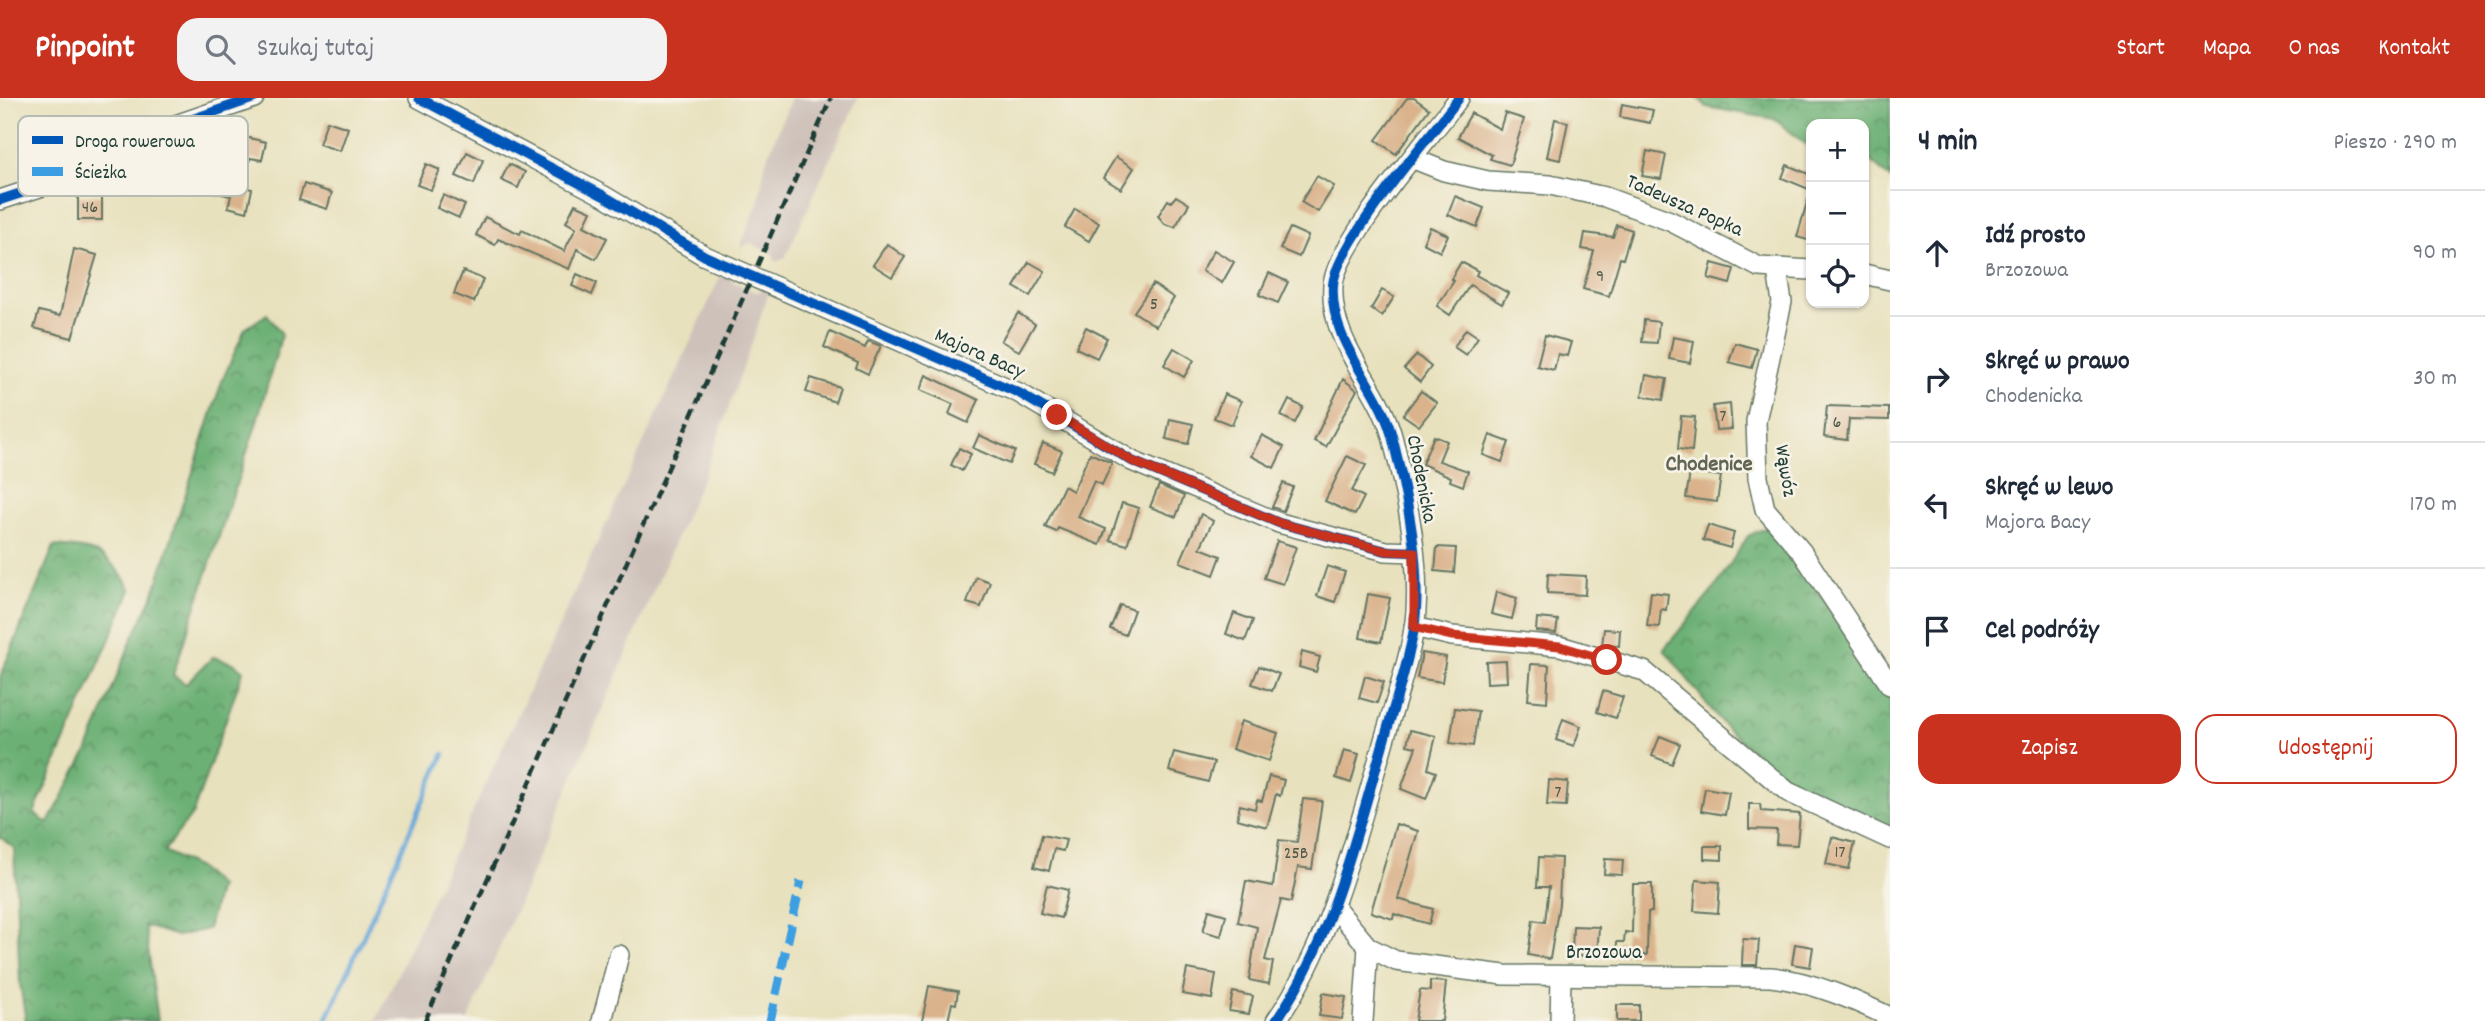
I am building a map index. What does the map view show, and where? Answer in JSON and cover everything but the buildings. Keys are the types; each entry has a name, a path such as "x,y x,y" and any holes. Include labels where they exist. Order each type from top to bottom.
{"street":[{"path":"202,116 254,98"},
{"name":"Majora Bacy","path":"419,98 604,196 677,242 1018,393 1132,461 1279,523 1386,551 1414,552"},
{"name":"Chodenicka","path":"1276,1021 1287,1005 1334,906 1414,627 1414,552 1393,437 1386,416 1338,329 1333,283 1348,243 1459,98"},
{"name":"Tadeusza Popka","path":"1413,159 1444,171 1488,181 1550,185 1605,197 1670,221 1759,267 1806,270"},
{"path":"0,200 18,194"},
{"name":"Wąwóz","path":"1777,270 1782,303 1756,421 1758,478 1765,509 1802,552 1890,685"},
{"path":"1869,275 1890,280"},
{"path":"1414,627 1452,636 1560,646 1644,671 1788,792 1890,839"},
{"name":"Brzozowa","path":"1334,906 1368,947 1396,961 1504,975 1788,979 1846,996 1890,1017"},
{"path":"1363,1021 1368,947"},
{"path":"602,1021 619,955"},
{"path":"1560,1021 1561,977"}],"shaded area":[{"path":"791,98 858,98 785,258 776,262 773,254 750,243 740,248 759,200 765,164"},
{"path":"724,269 733,282 756,292 770,288 754,337 707,467 468,1021 376,1021"}],"green space":[{"path":"1698,98 1890,98 1890,179 1869,160 1869,119 1806,119 1806,144 1774,119 1707,107"},
{"path":"267,314 282,334 255,428 173,675 186,684 213,657 235,664 243,671 193,813 164,851 198,868 219,886 208,929 177,936 145,926 158,1021 26,1021 20,984 14,848 0,837 0,677 54,546 91,551 108,560 131,590 34,813 48,824 87,752 132,639 153,596 222,381 245,329"},
{"path":"1773,524 1890,700 1890,830 1776,771 1726,728 1664,649 1715,588 1748,536"}],"waterway":[{"path":"326,1021 444,754"}],"railway":[{"path":"425,1021 831,98"}],"marked path":[{"path":"770,1021 801,881"}],"cycle path":[{"path":"202,116 254,98"},
{"path":"419,98 604,196 705,256 1019,393 1132,461 1279,523 1386,551 1414,552"},
{"path":"1276,1021 1312,958 1339,890 1403,675 1414,629 1416,607 1412,534 1393,440 1378,401 1339,327 1334,307 1333,285 1338,267 1367,218 1459,98"},
{"path":"0,200 18,194"}],"district":[{"name":"Chodenice","path":"1709,465"}],"route":[{"path":"1057,415 1132,461 1279,523 1386,551 1414,552 1414,627 1452,636 1560,646 1607,660"}]}
